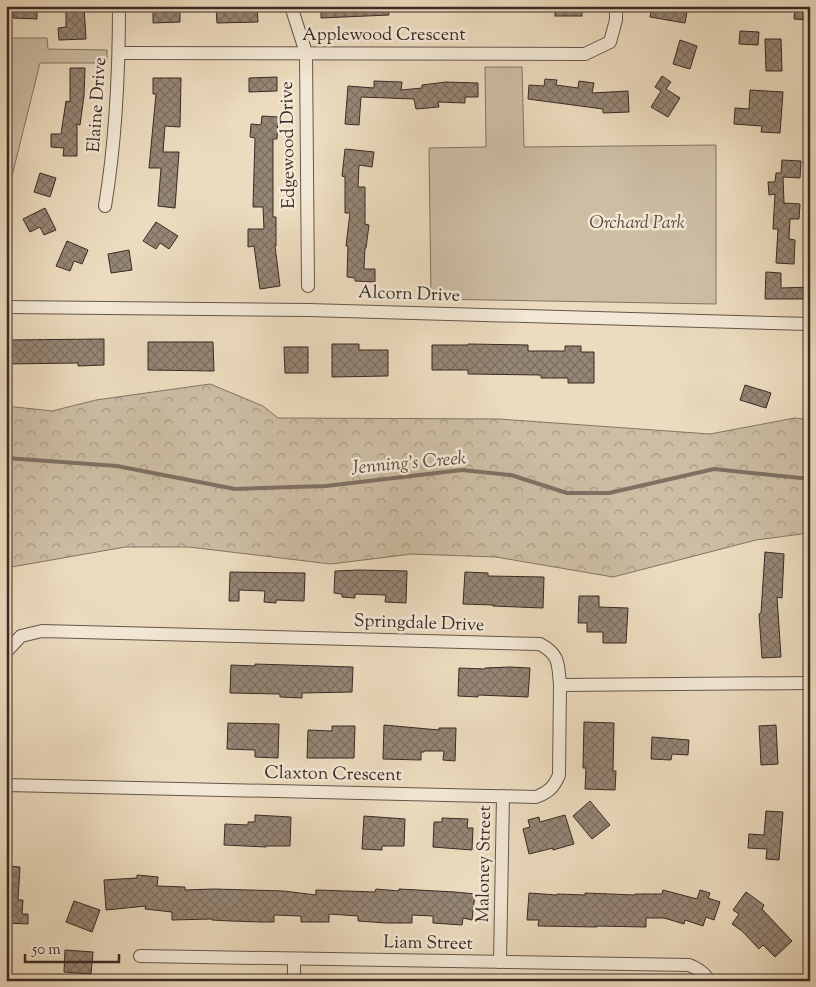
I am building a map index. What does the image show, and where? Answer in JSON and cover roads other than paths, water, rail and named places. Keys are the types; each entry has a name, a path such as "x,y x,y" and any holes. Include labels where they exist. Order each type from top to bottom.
{"street":[{"name":"Elaine Drive","path":"105,206 111,170 119,53 118,6"},
{"name":"Edgewood Drive","path":"291,6 306,53 308,286"},
{"name":"Applewood Crescent","path":"119,53 585,54 610,42 616,20 616,6"},
{"name":"Alcorn Drive","path":"6,307 308,310 810,324"},
{"name":"Springdale Drive","path":"6,652 21,636 42,631 540,644 552,651 558,663 560,685"},
{"path":"560,685 810,683"},
{"name":"Claxton Crescent","path":"6,785 536,797 548,792 555,784 559,775 560,685"},
{"name":"Maloney Street","path":"500,962 503,796"},
{"name":"Liam Street","path":"140,956 689,965 704,973 709,981"},
{"path":"294,959 294,981"}],"waterway":[{"name":"Jenning's Creek","path":"6,458 117,466 235,489 326,486 462,470 511,475 567,493 609,493 714,469 810,479"}],"park label":[{"name":"Orchard Park","path":"637,224"}]}
